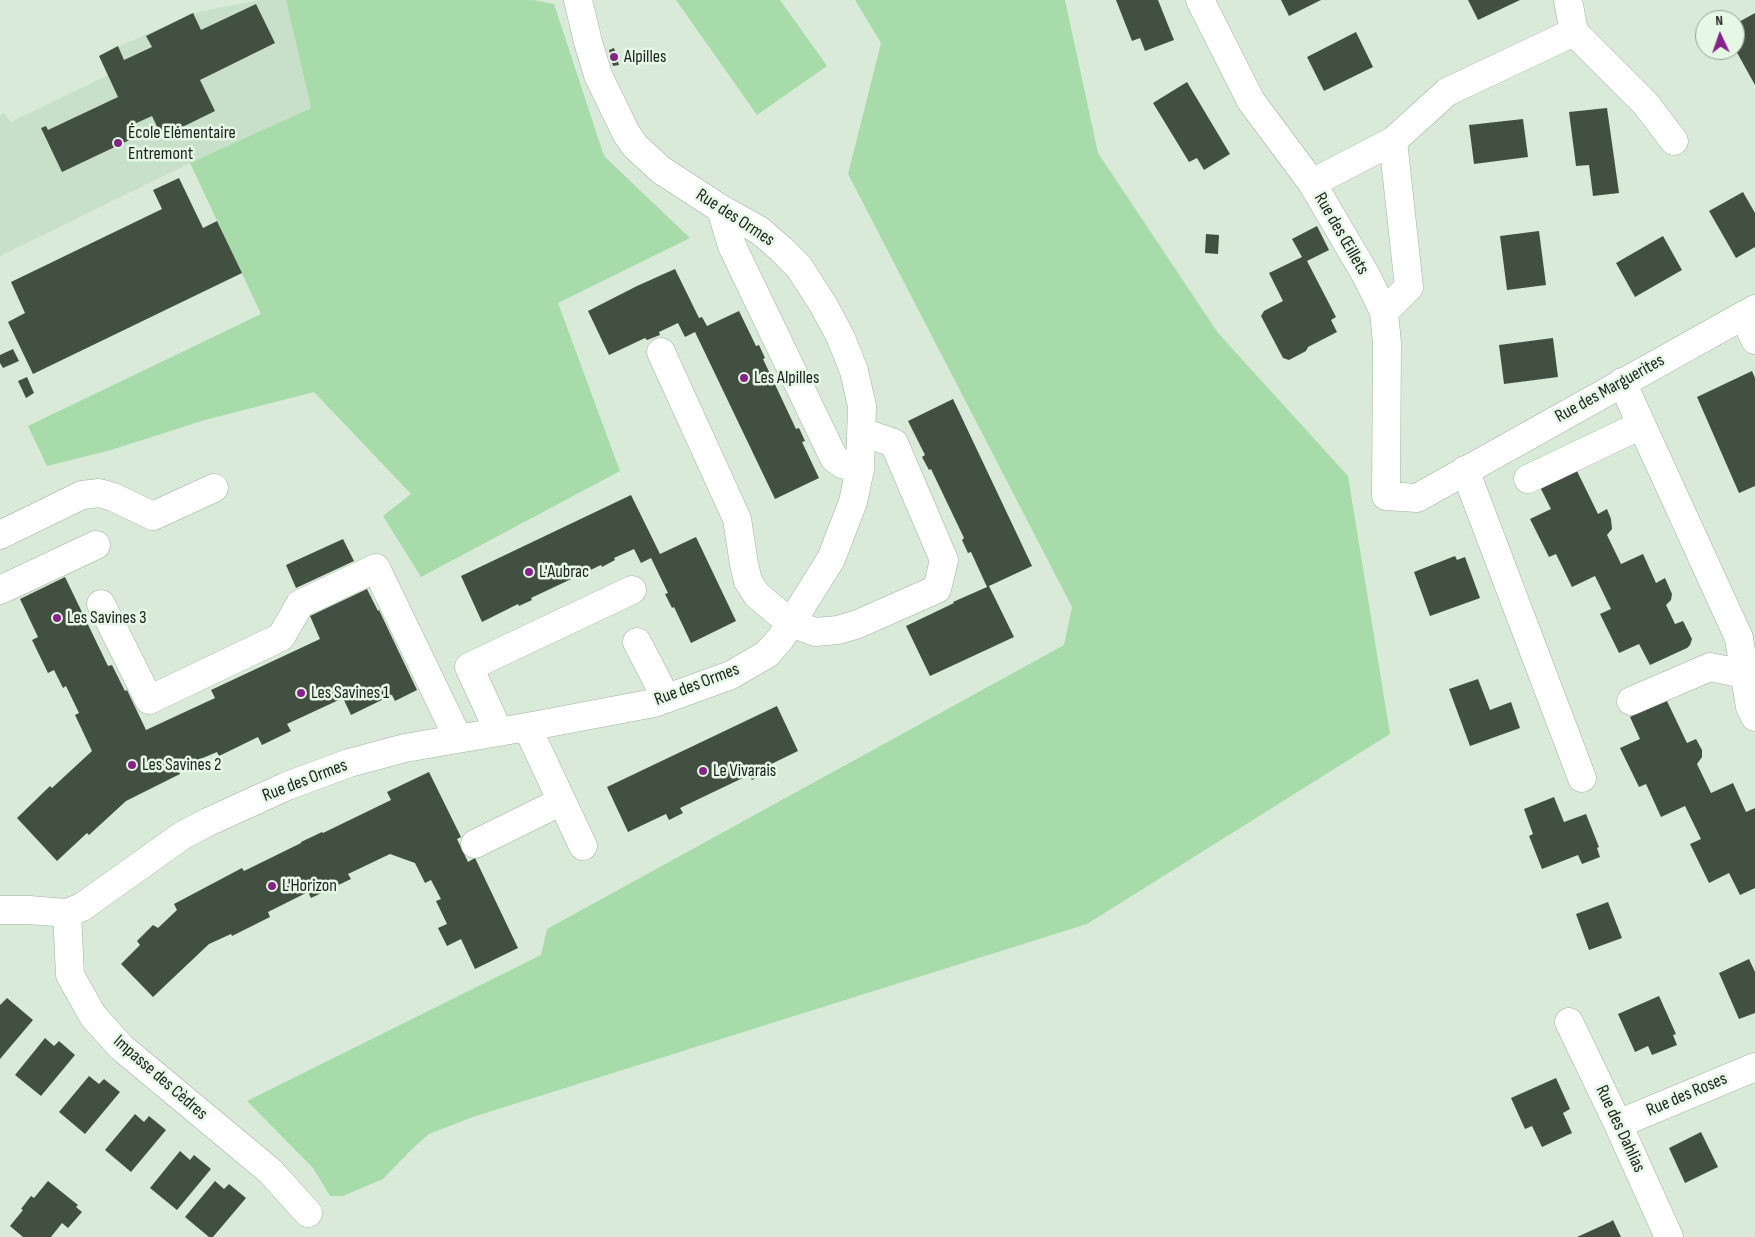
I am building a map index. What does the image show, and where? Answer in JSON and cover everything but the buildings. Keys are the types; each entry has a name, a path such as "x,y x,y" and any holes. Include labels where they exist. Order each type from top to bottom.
{"street":[{"name":"Rue des Ormes","path":"67,913 82,907 183,835 264,796 349,763 405,748 500,732 654,702 731,676 767,654 781,638 831,559 853,502 860,469 862,432 862,406 854,371 841,338 824,306 799,267 781,249 759,230 721,209 661,170 635,146 626,133 598,75 578,0"},
{"name":"Rue des Œillets","path":"1200,0 1251,101 1312,183 1367,277 1384,312 1387,343 1386,496"},
{"path":"1568,0 1574,32 1645,103 1674,142"},
{"path":"1312,183 1393,141 1447,92 1574,32"},
{"path":"1384,312 1409,287 1393,141"},
{"path":"721,209 732,246 834,458 842,464 860,469"},
{"path":"1749,312 1755,340"},
{"name":"Rue des Marguerites","path":"1386,496 1416,498 1749,312"},
{"path":"661,352 736,518 748,581 758,595 791,623 815,632 838,630 858,624 937,589 944,560 894,444 862,432"},
{"path":"1622,382 1739,638 1750,707 1755,717"},
{"path":"1528,479 1641,425"},
{"path":"1465,470 1582,778"},
{"path":"0,534 82,495 99,494 113,497 153,516 214,488"},
{"path":"0,590 96,545"},
{"path":"101,604 149,700 281,637 300,604 376,568 458,738"},
{"path":"500,732 469,667 632,590"},
{"path":"637,642 666,698"},
{"path":"1631,701 1710,667 1744,674"},
{"path":"527,727 583,846"},
{"path":"475,844 562,801"},
{"path":"0,910 67,913"},
{"name":"Impasse des Cèdres","path":"67,913 70,975 93,1016 121,1047 270,1171 308,1213"},
{"name":"Rue des Dahlias","path":"1569,1022 1669,1237"},
{"name":"Rue des Roses","path":"1618,1124 1755,1067"}],"shaded area":[{"name":"École Elémentaire Entremont","path":"260,0 286,0 311,108 190,163 0,256 0,115 4,113 11,122 108,75 99,56 193,13"}],"green space":[{"path":"286,0 533,0 554,4 604,156 690,238 558,303 620,471 421,577 383,516 411,494 314,392 205,420 111,450 47,466 28,426 261,314 190,163 311,108"},
{"path":"676,0 780,0 827,66 757,115"},
{"path":"855,0 1065,0 1098,153 1218,333 1348,476 1390,734 1087,924 473,1117 429,1134 383,1179 343,1196 330,1196 313,1168 247,1101 541,955 547,929 1064,645 1072,607 848,174 881,43"}],"place":[{"name":"Alpilles","path":"614,57"},
{"name":"École Elémentaire Entremont","path":"118,143"},
{"name":"Les Alpilles","path":"744,378"},
{"name":"L'Aubrac","path":"529,572"},
{"name":"Les Savines 3","path":"57,618"},
{"name":"Les Savines 1","path":"301,693"},
{"name":"Les Savines 2","path":"132,765"},
{"name":"Le Vivarais","path":"703,771"},
{"name":"L'Horizon","path":"272,886"}]}
